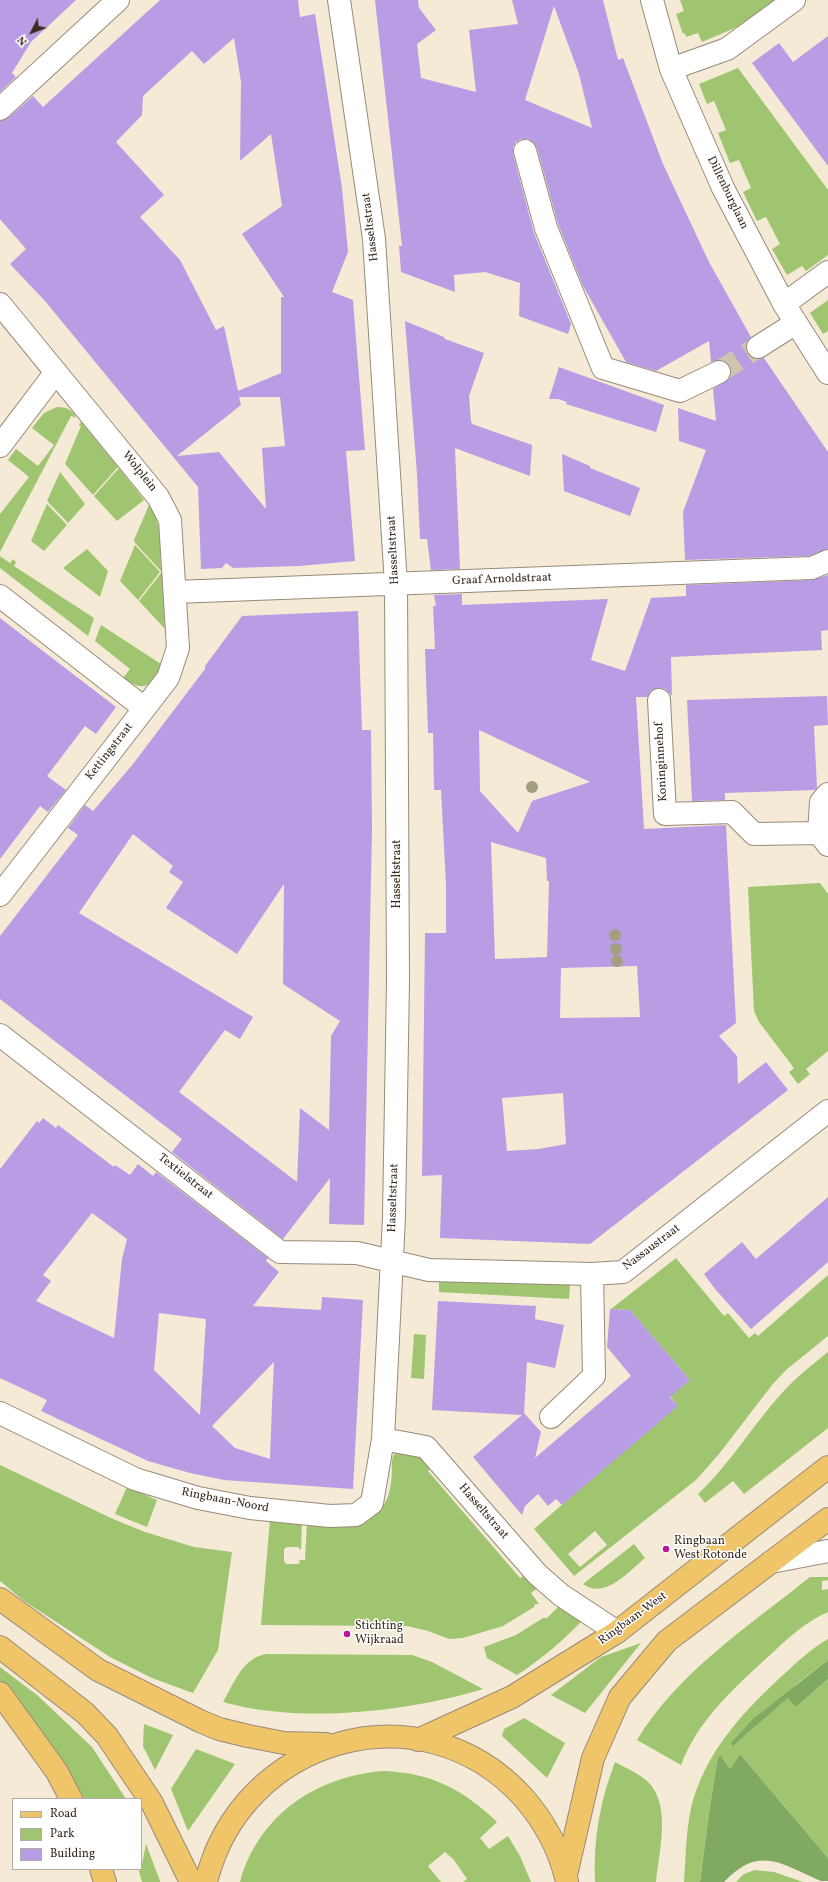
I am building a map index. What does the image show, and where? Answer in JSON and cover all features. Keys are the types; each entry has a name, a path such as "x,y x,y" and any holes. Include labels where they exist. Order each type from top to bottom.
{"main road":[{"name":"Ringbaan-West","path":"418,1740 512,1697 617,1632 828,1467"},
{"path":"567,1879 593,1758 620,1697 667,1641 828,1519"},
{"path":"0,1599 98,1670 200,1721 219,1729 284,1743 335,1745"},
{"path":"0,1647 85,1713 107,1736 152,1803 191,1882"},
{"path":"0,1693 58,1772 71,1798"},
{"path":"206,1882 210,1865 221,1839 235,1816 252,1794 273,1776 296,1760 335,1745 351,1740 384,1737 434,1742 465,1755 493,1771 514,1788 529,1804 547,1830 561,1860 567,1879"},
{"path":"101,1870 105,1882"}],"street":[{"path":"0,109 118,0"},
{"name":"Hasseltstraat","path":"339,0 374,239 396,584 398,981 394,1217 382,1439 426,1446 537,1574 561,1595 617,1632"},
{"name":"Dillenburglaan","path":"652,0 671,69 723,188 784,304 828,373"},
{"path":"671,69 727,49 794,0"},
{"path":"525,151 546,228 603,368 680,391 719,372"},
{"path":"784,304 828,272"},
{"name":"Wolplein","path":"0,304 158,497 170,520 175,592"},
{"path":"758,347 796,323"},
{"path":"0,446 56,372"},
{"name":"Graaf Arnoldstraat","path":"175,592 812,568 828,561"},
{"name":"Kettingstraat","path":"0,895 168,678 178,648 175,592"},
{"path":"0,596 144,708"},
{"name":"Koninginnehof","path":"660,700 665,814 732,812 754,834 823,839"},
{"path":"823,839 821,802 828,794"},
{"name":"Textielstraat","path":"0,1035 280,1252 357,1253 391,1262"},
{"name":"Nassaustraat","path":"391,1262 429,1270 592,1274 623,1272 828,1111"},
{"path":"551,1416 594,1376 592,1274"},
{"name":"Ringbaan-Noord","path":"0,1413 142,1482 198,1498 250,1508 330,1516 356,1515 372,1504 382,1439"},
{"path":"771,1562 828,1551"}],"green space":[{"path":"680,0 776,0 737,27 702,42 698,33 686,37 685,33 683,34 676,14 684,11"},
{"path":"738,68 828,190 828,255 806,271 802,266 787,275 772,249 780,244 766,217 757,221 743,192 751,188 739,160 730,163 718,133 726,130 714,101 707,104 699,84"},
{"path":"828,300 828,331 823,334 810,313"},
{"path":"57,407 69,410 75,415 76,418 71,416 0,552 0,514 29,477 8,460 16,449 38,466 54,445 32,428 44,413"},
{"path":"81,422 118,467 93,495 65,464 81,426 79,425"},
{"path":"119,468 144,500 117,521 94,496"},
{"path":"60,472 85,504 68,523 47,501"},
{"path":"47,504 67,525 44,551 31,541"},
{"path":"149,505 157,520 159,528 161,571 135,543 134,540"},
{"path":"135,545 160,572 138,600 120,581"},
{"path":"87,549 108,571 100,597 63,568"},
{"path":"0,556 10,563 13,559 16,562 14,566 94,618 88,636 0,568"},
{"path":"162,572 162,576 165,629 139,601"},
{"path":"101,625 161,664 155,678 151,682 142,686 130,683 123,678 130,669 95,641"},
{"path":"820,883 828,894 828,1051 806,1069 810,1074 798,1084 789,1072 794,1068 759,1022 754,1011 748,887"},
{"path":"676,1258 724,1316 728,1313 749,1338 755,1333 758,1336 828,1275 828,1336 786,1370 772,1385 719,1454 696,1480 574,1576 534,1529 677,1405 667,1392 678,1390 690,1380 630,1310 611,1309","holes":["595,1531 607,1545 580,1567 568,1554"]},
{"path":"439,1281 570,1285 569,1299 439,1292"},
{"path":"414,1334 426,1335 424,1379 411,1378"},
{"path":"828,1352 828,1428 744,1494 733,1481 705,1503 698,1494 731,1458 761,1418 787,1387 798,1376"},
{"path":"396,1452 424,1456 433,1465 428,1471 520,1578 526,1574 540,1586 531,1593 539,1604 535,1604 534,1607 503,1626 463,1638 449,1639 428,1631 407,1626 261,1625 270,1520 302,1522 301,1550 298,1547 287,1547 284,1549 284,1561 286,1564 298,1564 300,1562 299,1560 305,1560 307,1523 362,1522 382,1507 389,1494 392,1460"},
{"path":"0,1465 113,1519 145,1532 194,1547 232,1552 218,1650 193,1693 152,1678 110,1657 24,1601 0,1581"},
{"path":"127,1487 157,1500 147,1527 115,1514"},
{"path":"634,1544 645,1558 624,1576 616,1582 600,1589 591,1588 583,1584"},
{"path":"810,1577 828,1577 828,1580 822,1581 822,1590 828,1589 828,1612 797,1631 731,1692 707,1719 697,1733 681,1765 637,1740 654,1715 673,1692 694,1671 739,1632"},
{"path":"558,1607 583,1620 535,1663 517,1675 487,1658 484,1647 516,1635 543,1618 547,1618"},
{"path":"828,1639 828,1660 798,1683 733,1746 789,1697 796,1707 828,1679 828,1858 740,1754 730,1769 720,1754 717,1762 710,1806 700,1882 684,1882 691,1807 709,1762 730,1730 755,1702 799,1661"},
{"path":"641,1643 585,1713 551,1695 601,1657"},
{"path":"266,1654 412,1655 432,1662 483,1689 421,1704 387,1709 319,1714 253,1709 223,1702 235,1680 245,1666 258,1656"},
{"path":"828,1660 828,1679 796,1707 788,1698 733,1746 731,1743 753,1719"},
{"path":"0,1667 37,1695 92,1747 125,1798 83,1798 68,1769 0,1683"},
{"path":"524,1718 565,1743 547,1778 502,1736 504,1729"},
{"path":"144,1724 173,1735 155,1770 143,1746"},
{"path":"196,1749 235,1764 188,1831 171,1789"},
{"path":"720,1754 730,1769 740,1754 828,1858 828,1881 821,1881 783,1864 771,1861 760,1861 749,1864 737,1870 724,1882 700,1882 710,1806 717,1762"},
{"path":"615,1762 636,1773 647,1781 655,1791 659,1802 662,1815 662,1828 656,1882 595,1882 596,1836 605,1791"},
{"path":"384,1771 401,1772 431,1779 472,1800 497,1822 480,1838 489,1849 508,1836 520,1856 531,1882 463,1882 467,1879 454,1860 445,1852 428,1866 441,1882 240,1882 249,1858 261,1837 276,1818 294,1803 314,1790 336,1781 359,1774"},
{"path":"146,1844 160,1882 142,1882 139,1871 142,1870"},
{"path":"755,1870 774,1872 803,1882 736,1882 744,1874"}],"building":[{"path":"0,0 76,0 31,42 12,73 16,77 0,92"},
{"path":"160,0 298,0 300,17 315,14 342,188 348,252 332,292 353,300 365,450 346,451 355,561 299,566 233,568 226,563 222,568 201,569 198,487 45,301 10,264 26,249 0,219 0,121 8,118 33,96 43,107","holes":["234,38 241,82 240,161 271,134 282,206 242,234 284,297 281,297 281,373 238,391 224,326 216,330 180,260 140,217 164,195 116,142 142,115 143,96 192,51 204,64","239,397 280,397 285,446 262,448 266,509 219,452 177,456 241,405"]},
{"path":"375,0 418,0 419,8 436,30 417,44 421,78 476,92 469,30 518,24 512,0 603,0 618,60 623,58 663,164 709,262 751,337 747,342 747,353 753,358 764,358 828,452 828,549 809,556 685,560 683,512 706,450 679,441 678,408 716,421 713,389 729,379 731,373 730,367 726,362 720,360 711,362 709,341 656,371 626,362 583,286 558,224 537,148 533,142 528,139 521,139 516,142 513,147 513,154 534,233 571,324 568,334 519,316 520,283 485,272 454,275 455,292 401,272 399,246 402,246","holes":["554,6 579,74 592,128 525,100"]},
{"path":"828,36 828,166 752,63 779,43 793,62"},
{"path":"405,321 444,337 445,339 484,353 469,396 472,424 532,445 530,476 455,448 460,569 431,570 427,539 420,539 417,474"},
{"path":"559,367 664,405 656,432 566,404 567,402 558,399 549,399"},
{"path":"562,454 590,466 590,468 640,488 630,516 564,491"},
{"path":"828,575 828,630 821,631 822,650 671,657 672,696 665,689 659,688 652,690 647,697 636,697 644,829 726,825 736,1023 719,1036 737,1056 738,1084 766,1062 788,1090 590,1244 440,1238 442,1175 422,1176 425,933 446,933 446,885 441,790 434,790 433,733 428,733 425,649 435,649 433,606 436,606 434,595 462,594 462,605 608,599 591,660 625,671 651,598 686,596 686,585 812,580","holes":["479,730 590,782 532,801 518,833 480,791","491,842 546,858 547,881 549,881 547,957 495,959","637,966 640,1017 560,1018 561,968","563,1093 566,1144 539,1149 507,1151 502,1098"]},
{"path":"358,611 362,730 371,730 372,830 364,1225 329,1224 330,1178 283,1239 172,1152 182,1139 0,999 0,936 78,835 68,828 85,805 93,811 133,764 205,669 205,666 242,616","holes":["133,834 173,866 169,872 183,882 166,908 237,954 284,884 283,984 340,1021 331,1036 329,1130 300,1108 297,1182 179,1092 225,1030 240,1039 253,1017 79,913"]},
{"path":"0,618 116,707 96,734 85,726 47,776 66,790 48,812 40,806 0,859"},
{"path":"827,696 828,725 814,726 817,788 815,790 725,793 725,800 692,801 687,700"},
{"path":"43,1118 56,1128 58,1125 114,1167 115,1165 130,1175 138,1164 153,1176 156,1172 268,1258 266,1261 279,1272 253,1306 321,1310 322,1297 363,1300 353,1489 224,1480 190,1473 148,1461 41,1411 47,1400 0,1378 0,1169 37,1121 39,1123","holes":["92,1213 127,1239 122,1259 114,1338 36,1301 51,1281 43,1275","159,1313 206,1319 200,1415 154,1370","274,1362 270,1459 235,1448 212,1426"]},
{"path":"828,1197 828,1262 751,1329 715,1289 704,1274 742,1242 756,1259"},
{"path":"438,1301 536,1306 535,1319 564,1325 555,1368 527,1362 524,1413 541,1432 535,1458 631,1376 607,1347 610,1309 630,1310 690,1380 670,1397 678,1406 562,1505 556,1499 548,1506 538,1494 525,1506 522,1515 473,1457 522,1415 432,1410"}],"tunnel":[{"path":"719,372 758,347"}],"place":[{"name":"Ringbaan West Rotonde","path":"666,1549"},
{"name":"Stichting Wijkraad","path":"347,1634"}]}
